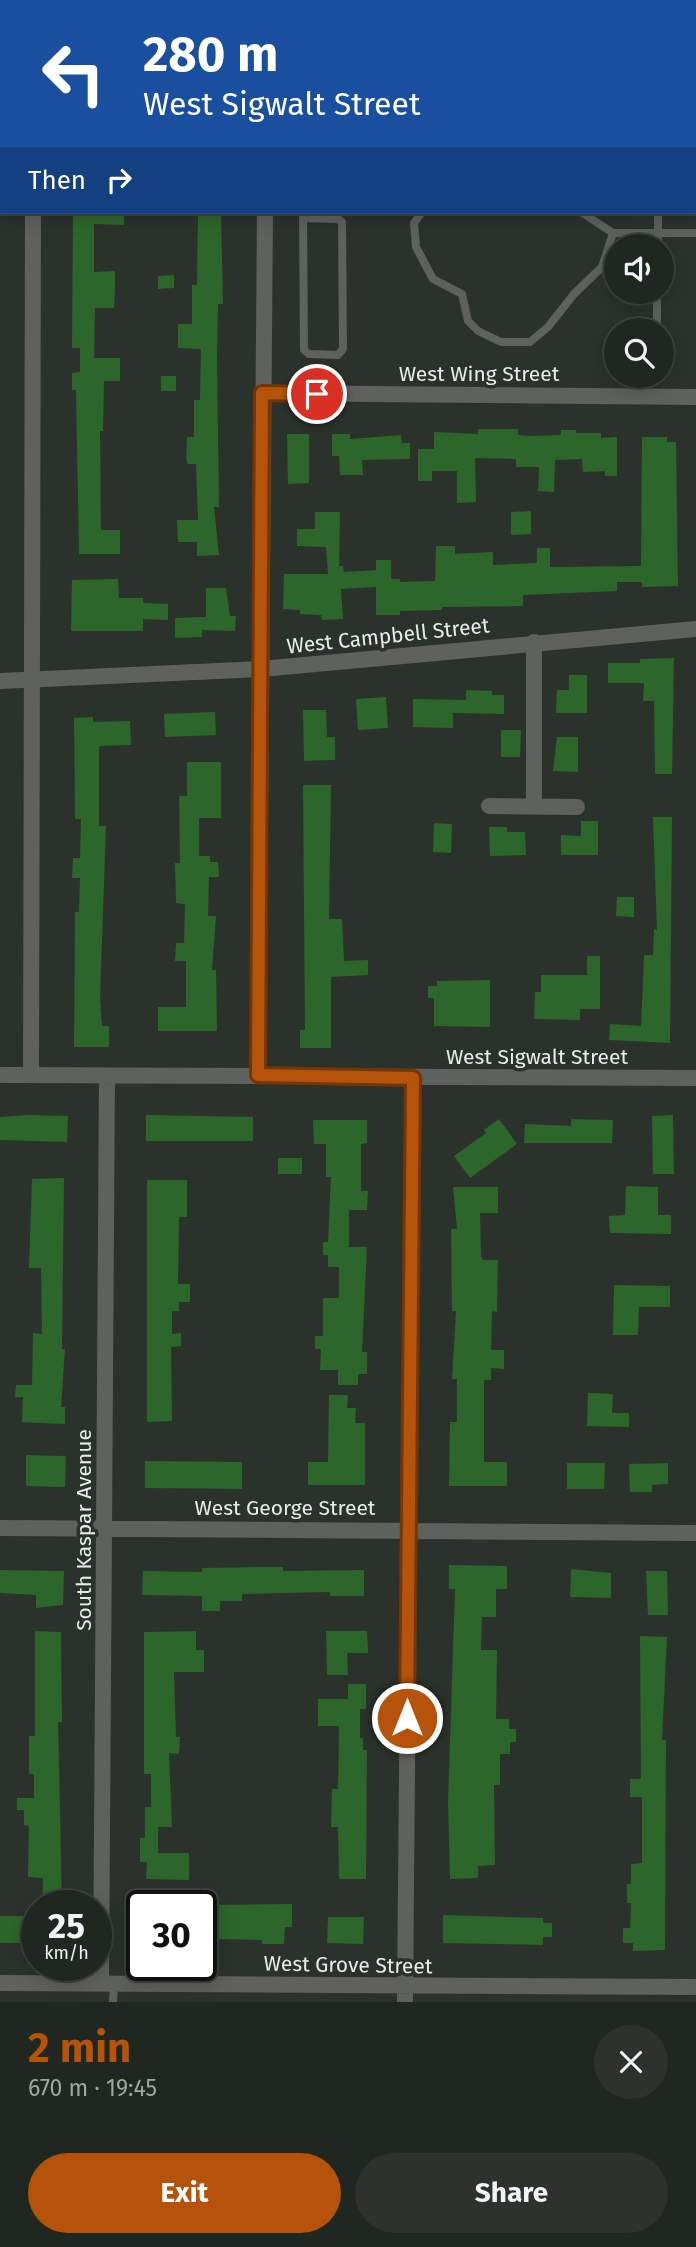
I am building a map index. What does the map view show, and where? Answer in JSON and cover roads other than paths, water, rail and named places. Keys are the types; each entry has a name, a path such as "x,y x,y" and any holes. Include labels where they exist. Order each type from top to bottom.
{"street":[{"path":"31,1075 33,214"},
{"path":"258,1075 265,214"},
{"name":"West Wing Street","path":"262,393 696,397"},
{"name":"West Campbell Street","path":"0,681 261,669 696,629"},
{"path":"534,642 534,806"},
{"path":"489,806 577,807"},
{"name":"West Sigwalt Street","path":"0,1075 696,1079"},
{"name":"South Kaspar Avenue","path":"107,1076 107,1984"},
{"path":"405,1995 413,1078"},
{"name":"West George Street","path":"0,1528 696,1533"},
{"name":"West Grove Street","path":"0,1983 107,1984 405,1995 696,1987"}],"lane":[{"path":"421,214 414,223 416,247 433,279 462,294 468,321 478,331 501,342 530,342 548,327 574,294 602,267 613,233"},
{"path":"584,214 613,233 696,233"},
{"path":"658,214 658,233"},
{"path":"303,215 338,219 342,222 343,349 338,355 309,355 304,351 303,215"},
{"path":"107,1984 113,2002"}]}
